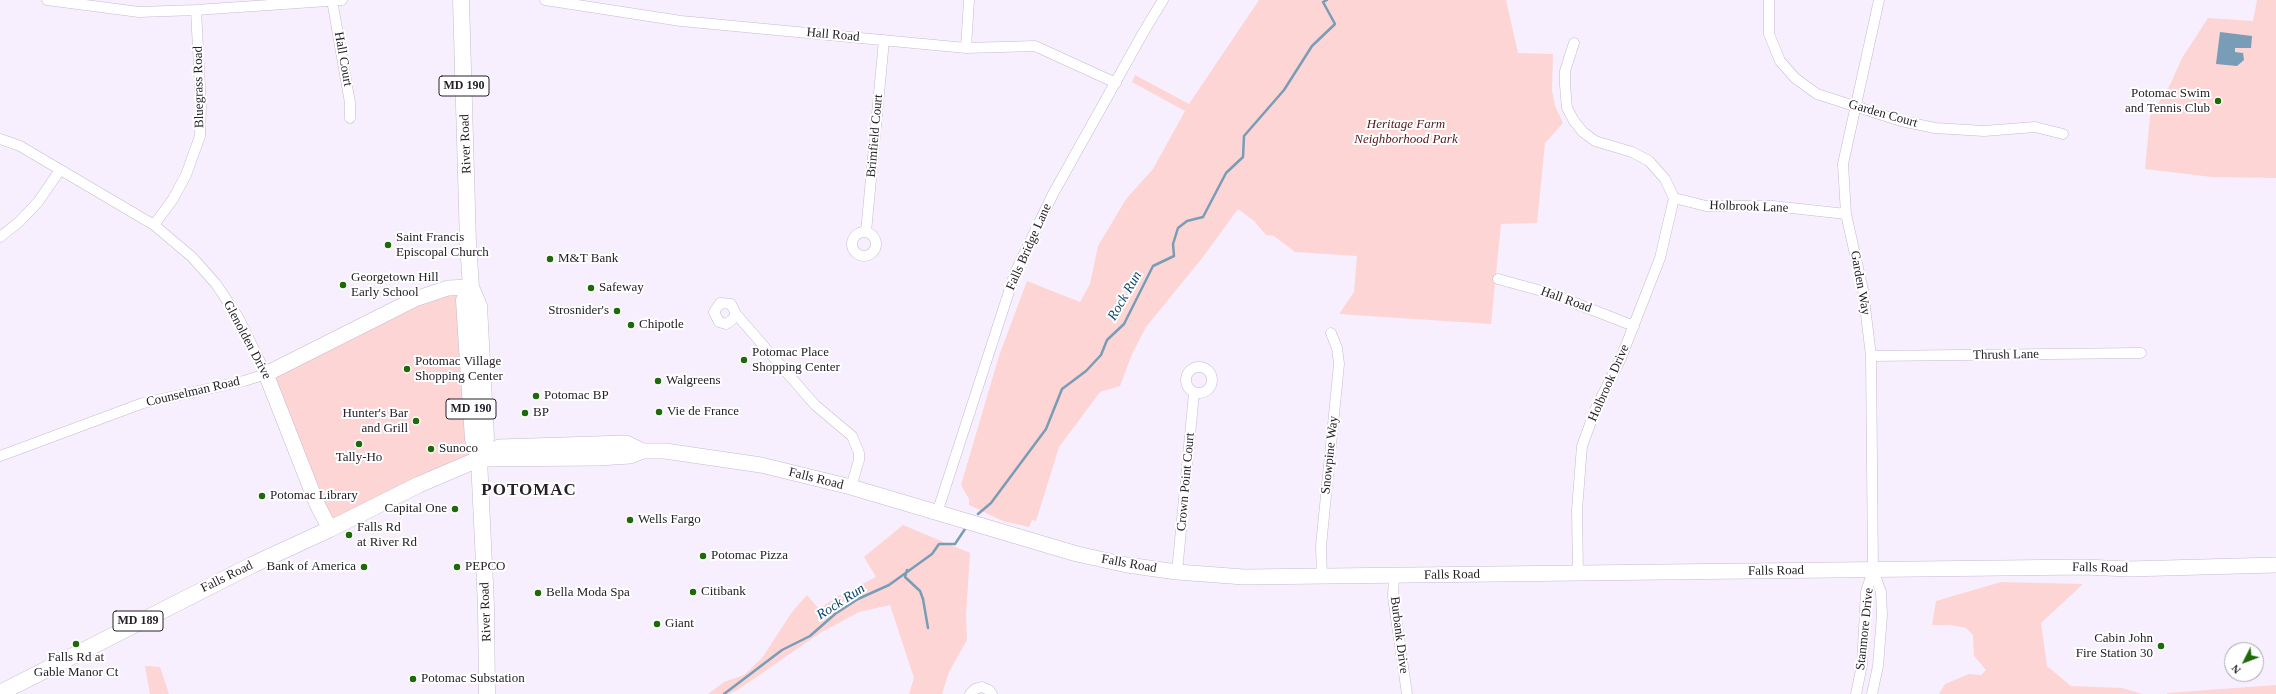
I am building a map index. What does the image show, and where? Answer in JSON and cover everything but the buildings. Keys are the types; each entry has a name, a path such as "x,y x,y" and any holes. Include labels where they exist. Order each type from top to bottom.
{"main road":[{"name":"River Road","path":"461,0 471,287 479,306 486,438 479,459 486,606 487,694"},
{"name":"Counselman Road","path":"266,374 415,299 448,288 471,287"},
{"name":"Glenolden Drive","path":"266,374 317,504 330,529"},
{"name":"Falls Road","path":"0,694 210,585 330,529 418,485 479,459 598,458 630,456 643,451 665,451 761,465 851,487 1077,554 1126,565 1177,572 1244,577 1322,578 1394,575 2102,567 2128,569 2276,565"}],"street":[{"path":"47,0 140,12 196,10 335,0"},
{"name":"Hall Court","path":"335,0 350,103 350,118"},
{"name":"Hall Road","path":"545,0 681,21 966,48 1035,46 1116,83"},
{"path":"966,48 969,0"},
{"name":"Falls Bridge Lane","path":"937,513 1015,273 1053,194 1163,0"},
{"name":"Garden Court","path":"1769,0 1769,34 1780,61 1795,78 1817,94 1901,121 1936,128 1984,131 2035,127 2063,134"},
{"name":"Garden Way","path":"1873,570 1871,356 1863,290 1846,214 1843,164 1879,0"},
{"name":"Bluegrass Road","path":"154,225 173,199 186,175 200,136 201,106 196,10"},
{"name":"Brimfield Court","path":"866,232 884,40"},
{"path":"1574,43 1565,71 1565,85 1567,108 1574,121 1583,132 1595,141 1632,152 1649,161 1665,179 1674,198"},
{"name":"Glenolden Drive","path":"0,139 20,146 154,225 194,259 216,284 238,316 266,374"},
{"path":"0,237 19,222 38,202 60,170"},
{"name":"Holbrook Lane","path":"1674,198 1706,206 1773,206 1846,214"},
{"name":"Holbrook Drive","path":"1578,573 1577,510 1582,446 1596,408 1621,358 1660,258 1674,198"},
{"name":"Hall Road","path":"1498,279 1549,293 1634,326"},
{"path":"736,314 815,405 852,436 859,453 859,460 851,487"},
{"name":"Snowpine Way","path":"1322,578 1321,546 1339,364 1337,348 1332,333"},
{"name":"Thrush Lane","path":"1871,356 2141,353"},
{"name":"Counselman Road","path":"0,456 142,404 244,381 266,374"},
{"name":"Crown Point Court","path":"1177,572 1194,393"},
{"name":"Stanmore Drive","path":"1856,694 1862,665 1866,592 1873,570"},
{"name":"Stanmore Drive","path":"1872,694 1878,666 1882,615 1882,592 1873,570"},
{"name":"Burbank Drive","path":"1394,575 1393,597 1407,694"},
{"path":"970,694 975,689 982,687 989,690 992,694"}],"green space":[{"name":"Heritage Farm Neighborhood Park","path":"1259,0 1506,0 1518,53 1553,54 1552,90 1555,106 1563,123 1545,143 1537,223 1501,224 1491,324 1339,314 1354,292 1357,256 1295,252 1274,236 1266,235 1254,221 1238,209 1203,257 1146,327 1132,354 1120,386 1100,392 1059,447 1036,521 1032,520 1029,527 1003,521 969,505 969,499 961,485 999,356 1027,281 1080,302 1090,284 1098,246 1126,199 1153,169 1185,111 1132,82 1135,75 1189,104"},
{"name":"Potomac Swim and Tennis Club","path":"2257,0 2276,0 2276,178 2212,177 2145,169 2150,116 2170,85 2182,58 2208,18 2253,21"},
{"path":"471,287 479,459 330,529 266,374 372,319"},
{"path":"903,525 970,553 966,615 967,640 949,672 942,694 909,694 914,678 890,605 859,612 820,633 739,689 729,694 708,694 724,682 744,675 762,658 792,612 807,595 819,609 840,595 876,577 864,557"},
{"path":"2001,582 2083,584 2041,623 2047,666 2071,686 2122,688 2143,694 1939,694 1945,684 1969,674 1981,675 1986,670 1974,656 1973,635 1966,628 1950,625 1932,625 1936,601"},
{"path":"145,666 160,667 169,694 150,694"},
{"path":"2276,685 2276,694 2167,694 2167,693"}],"water":[{"path":"2220,32 2252,36 2251,48 2235,48 2235,52 2243,53 2244,60 2237,66 2216,64"}],"waterway":[{"name":"Rock Run","path":"978,514 991,503 1046,429 1062,389 1086,371 1101,355 1107,340 1124,324 1153,266 1174,256 1173,244 1178,228 1187,221 1203,217 1226,173 1243,157 1244,136 1284,90 1312,46 1335,24 1323,2 1327,0"},
{"name":"Rock Run","path":"724,694 782,650 810,636 835,614 858,599 889,585 932,554 939,544 955,544 965,529"},
{"path":"907,570 905,577 920,591 923,599 928,628"}],"place":[{"name":"Potomac Swim and Tennis Club","path":"2218,101"},
{"name":"Saint Francis Episcopal Church","path":"388,245"},
{"name":"M&T Bank","path":"550,259"},
{"name":"Georgetown Hill Early School","path":"343,285"},
{"name":"Safeway","path":"591,288"},
{"name":"Strosnider's","path":"617,311"},
{"name":"Chipotle","path":"631,325"},
{"name":"Potomac Place Shopping Center","path":"744,360"},
{"name":"Potomac Village Shopping Center","path":"407,369"},
{"name":"Walgreens","path":"658,381"},
{"name":"Potomac BP","path":"536,396"},
{"name":"Vie de France","path":"659,412"},
{"name":"BP","path":"525,413"},
{"name":"Hunter's Bar and Grill","path":"416,421"},
{"name":"Tally-Ho","path":"359,444"},
{"name":"Sunoco","path":"431,449"},
{"name":"Potomac Library","path":"262,496"},
{"name":"Capital One","path":"455,509"},
{"name":"Wells Fargo","path":"630,520"},
{"name":"Falls Rd at River Rd","path":"349,535"},
{"name":"Potomac Pizza","path":"703,556"},
{"name":"Bank of America","path":"364,567"},
{"name":"PEPCO","path":"457,567"},
{"name":"Citibank","path":"693,592"},
{"name":"Bella Moda Spa","path":"538,593"},
{"name":"Giant","path":"657,624"},
{"name":"Falls Rd at Gable Manor Ct","path":"76,644"},
{"name":"Cabin John Fire Station 30","path":"2161,646"},
{"name":"Potomac Substation","path":"413,679"}],"district":[{"name":"POTOMAC","path":"529,491"}]}
